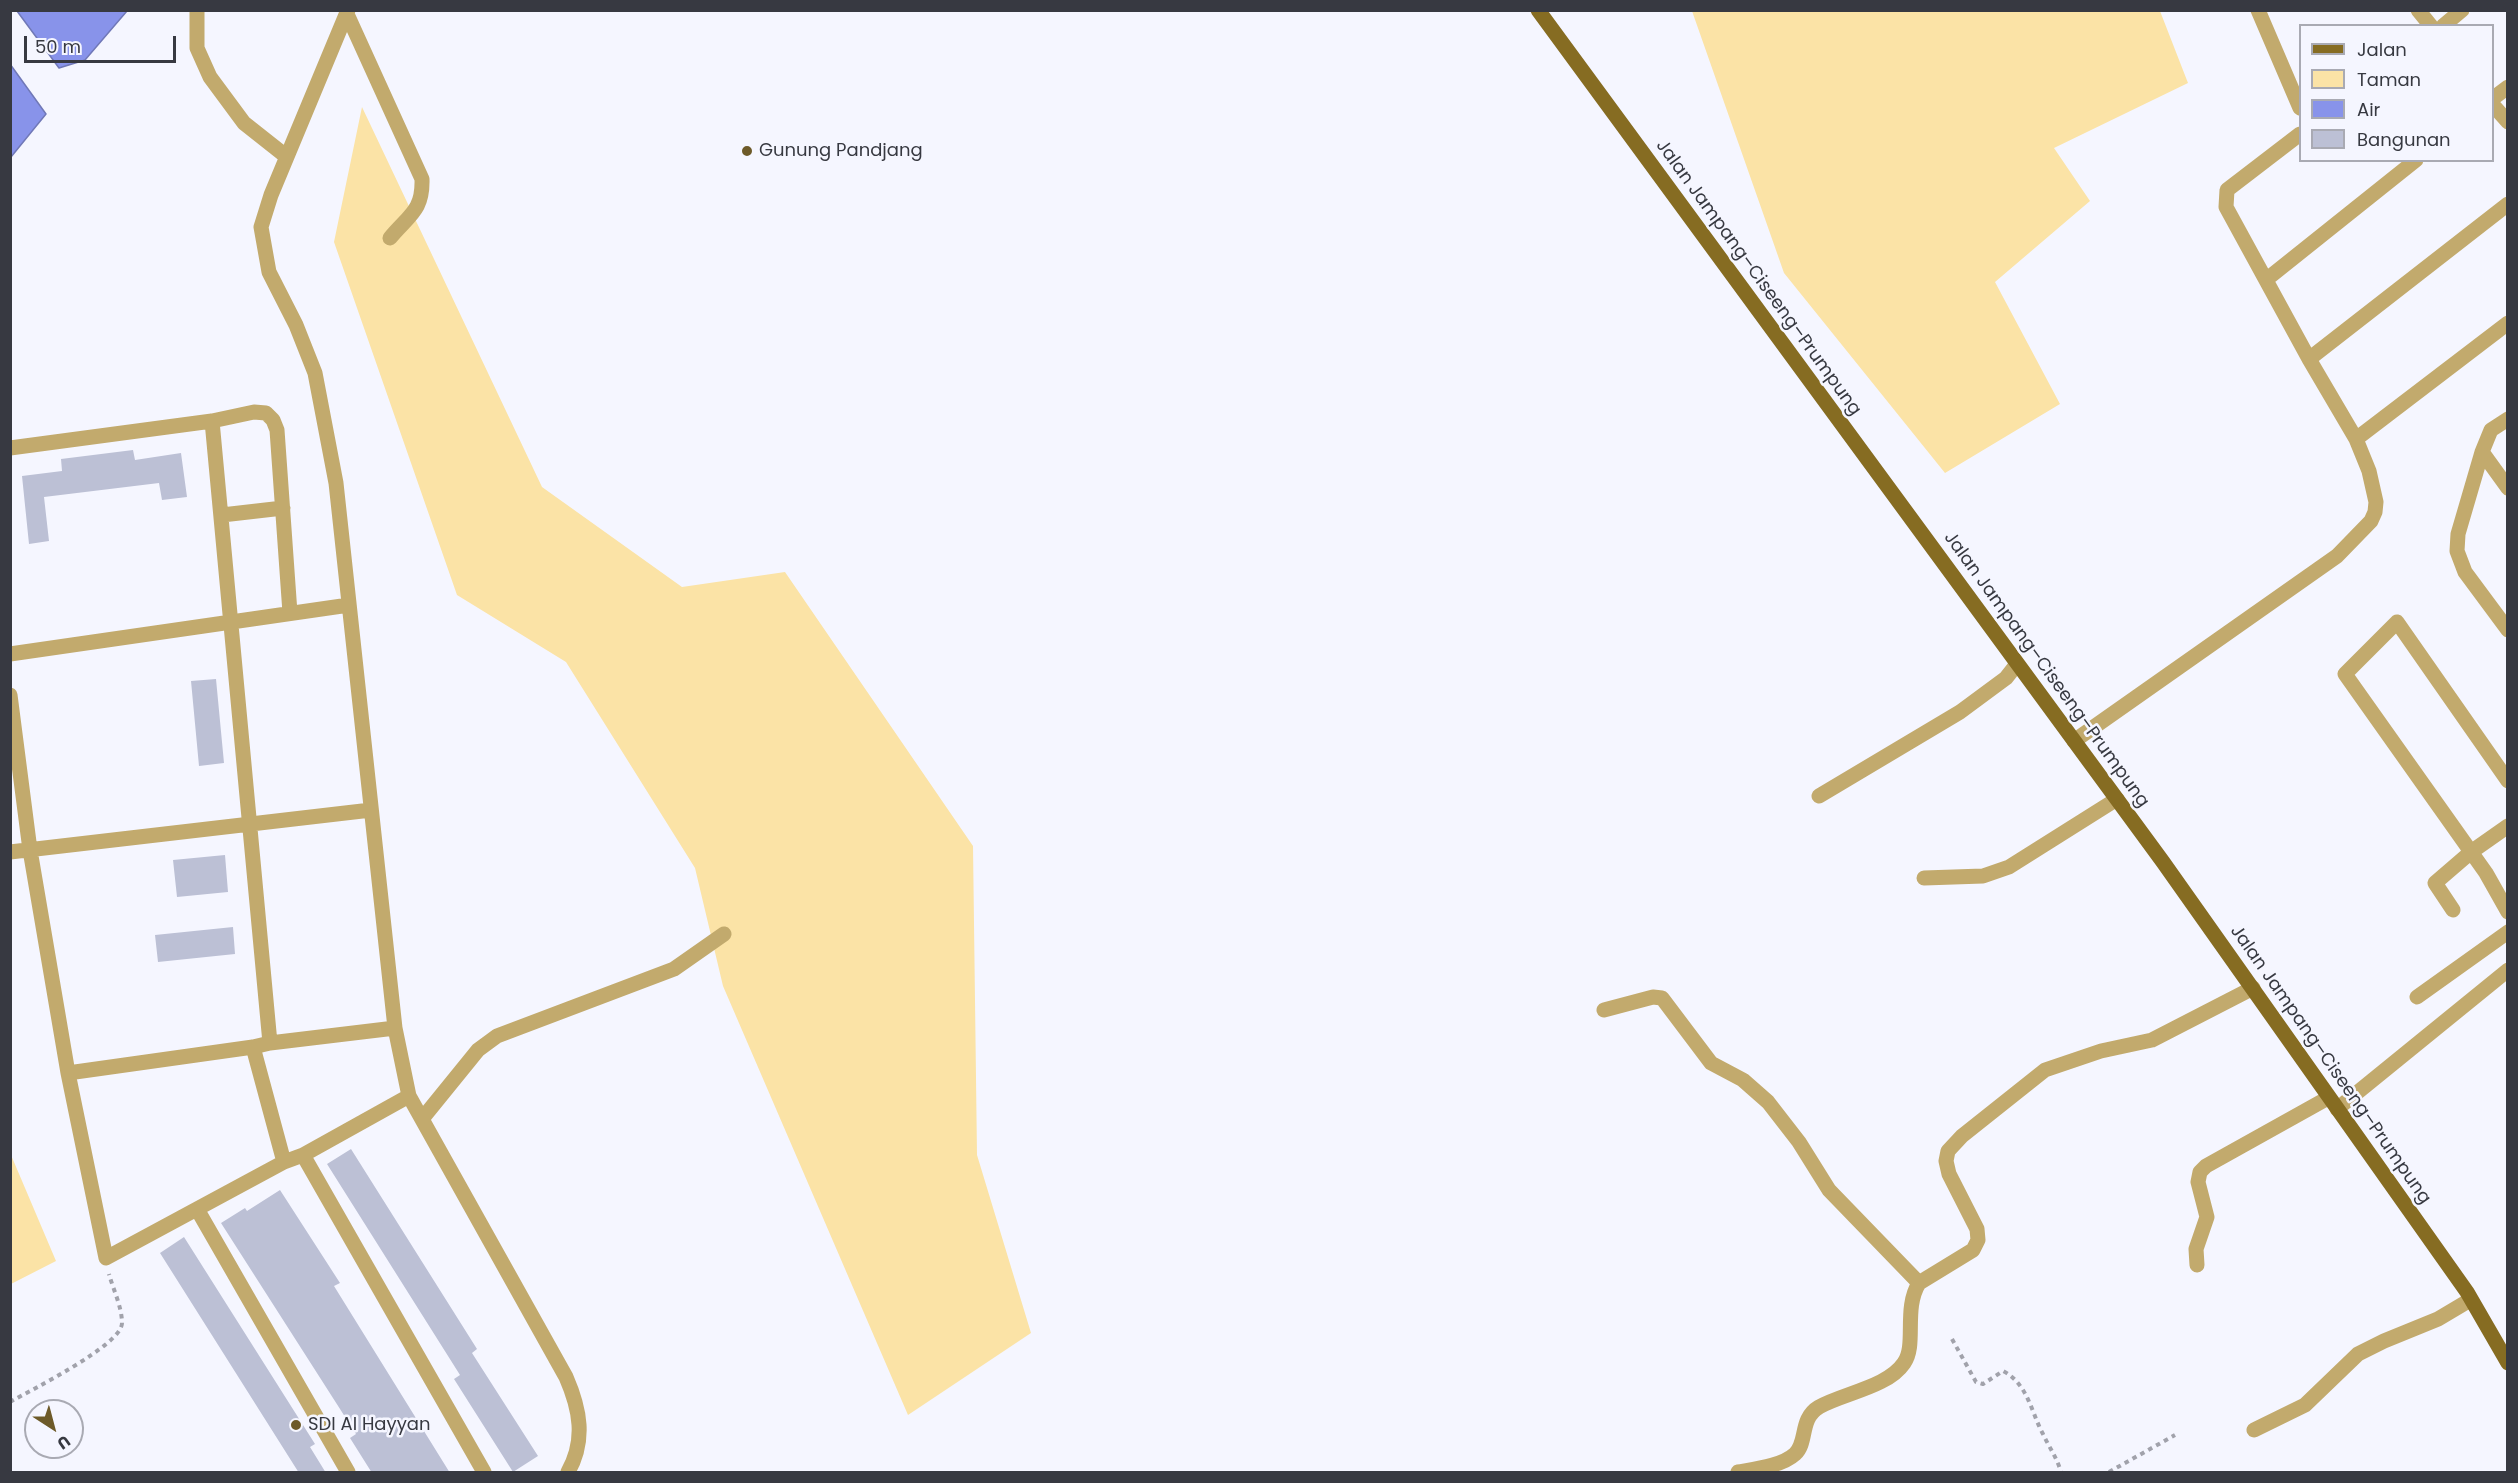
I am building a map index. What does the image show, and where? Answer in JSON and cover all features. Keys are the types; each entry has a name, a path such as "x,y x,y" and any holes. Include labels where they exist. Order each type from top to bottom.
{"main road":[{"name":"Jalan Jampang–Ciseeng–Prumpung","path":"1538,10 2253,988 2470,1300 2508,1363"}],"street":[{"path":"197,10 197,48 210,77 244,123 286,156"},
{"path":"2258,10 2299,103"},
{"path":"2418,10 2429,24"},
{"path":"2445,24 2462,10"},
{"path":"347,12 271,195 261,227 264,249 269,272 296,325 315,373 336,483 395,1028 409,1096 566,1377 575,1398 580,1421 579,1443 575,1461 568,1473"},
{"path":"347,12 422,179 423,198 414,212 390,238"},
{"path":"2494,98 2508,87"},
{"path":"2494,105 2508,122"},
{"path":"2074,741 2337,556 2371,521 2376,502 2356,439 2309,359 2228,211 2225,196 2227,190 2299,136"},
{"path":"2267,279 2413,162"},
{"path":"2309,359 2508,204"},
{"path":"2356,439 2508,323"},
{"path":"10,448 212,421 254,412 266,413 273,420 278,439 290,613"},
{"path":"2508,419 2491,430 2481,452 2458,534 2457,551 2465,572 2508,630"},
{"path":"212,421 270,1042"},
{"path":"2481,452 2508,488"},
{"path":"222,515 283,508"},
{"path":"10,654 349,605"},
{"path":"2508,781 2397,622 2346,674 2486,873 2508,912"},
{"path":"1819,796 1960,712 2006,678 2017,664"},
{"path":"10,695 30,850 68,1073 106,1258 284,1162 303,1155 409,1096"},
{"path":"1924,878 1983,876 2009,867 2117,799"},
{"path":"10,852 371,810"},
{"path":"2453,910 2435,883 2471,852 2508,826"},
{"path":"2417,997 2508,932"},
{"path":"422,1119 478,1050 497,1036 674,969 724,934"},
{"path":"2197,1265 2196,1249 2207,1216 2198,1182 2200,1172 2206,1166 2332,1104 2508,970"},
{"path":"1738,1473 1791,1457 1799,1448 1806,1421 1818,1408 1883,1380 1904,1363 1910,1353 1910,1310 1918,1283 1973,1250 1978,1240 1977,1229 1946,1161 1948,1151 1962,1136 2045,1071 2101,1050 2152,1040 2253,988"},
{"path":"1604,1010 1653,997 1662,998 1711,1063 1743,1080 1768,1102 1799,1142 1829,1190 1918,1283"},
{"path":"68,1073 253,1047 270,1042 395,1028"},
{"path":"253,1047 284,1162"},
{"path":"303,1155 484,1473"},
{"path":"197,1209 348,1473"},
{"path":"2254,1430 2305,1405 2358,1354 2438,1319 2470,1300"}],"path":[{"path":"10,1402 99,1351 119,1334 122,1325 121,1313 106,1258"},
{"path":"1952,1339 1976,1382 1983,1384 2003,1371 2028,1396 2041,1431 2058,1462 2061,1473"},
{"path":"2109,1473 2175,1435"}],"green space":[{"path":"1692,11 2160,11 2188,83 2054,148 2090,201 1995,282 2060,404 1945,473 1784,273"},
{"path":"362,107 542,487 682,587 785,572 973,846 977,1155 1031,1333 908,1415 723,986 695,868 566,662 457,595 334,242"},
{"path":"11,1155 56,1261 10,1284"}],"water":[{"path":"17,11 127,11 85,60 59,68"},
{"path":"10,64 46,114 11,157 10,157"}],"building":[{"path":"133,450 135,460 181,453 187,497 162,500 159,483 44,497 49,541 29,544 22,476 62,471 61,459"},
{"path":"216,679 224,763 199,766 191,681"},
{"path":"225,855 228,892 177,897 173,860"},
{"path":"233,927 235,954 158,962 155,935"},
{"path":"351,1149 477,1349 472,1353 538,1456 513,1472 454,1379 460,1375 327,1164"},
{"path":"280,1190 340,1283 334,1286 450,1473 372,1473 350,1438 356,1434 221,1223 245,1208 247,1211"},
{"path":"184,1237 315,1444 310,1447 326,1473 299,1473 160,1253"}],"place":[{"name":"Gunung Pandjang","path":"747,151"},
{"name":"SDI Al Hayyan","path":"296,1425"}]}
